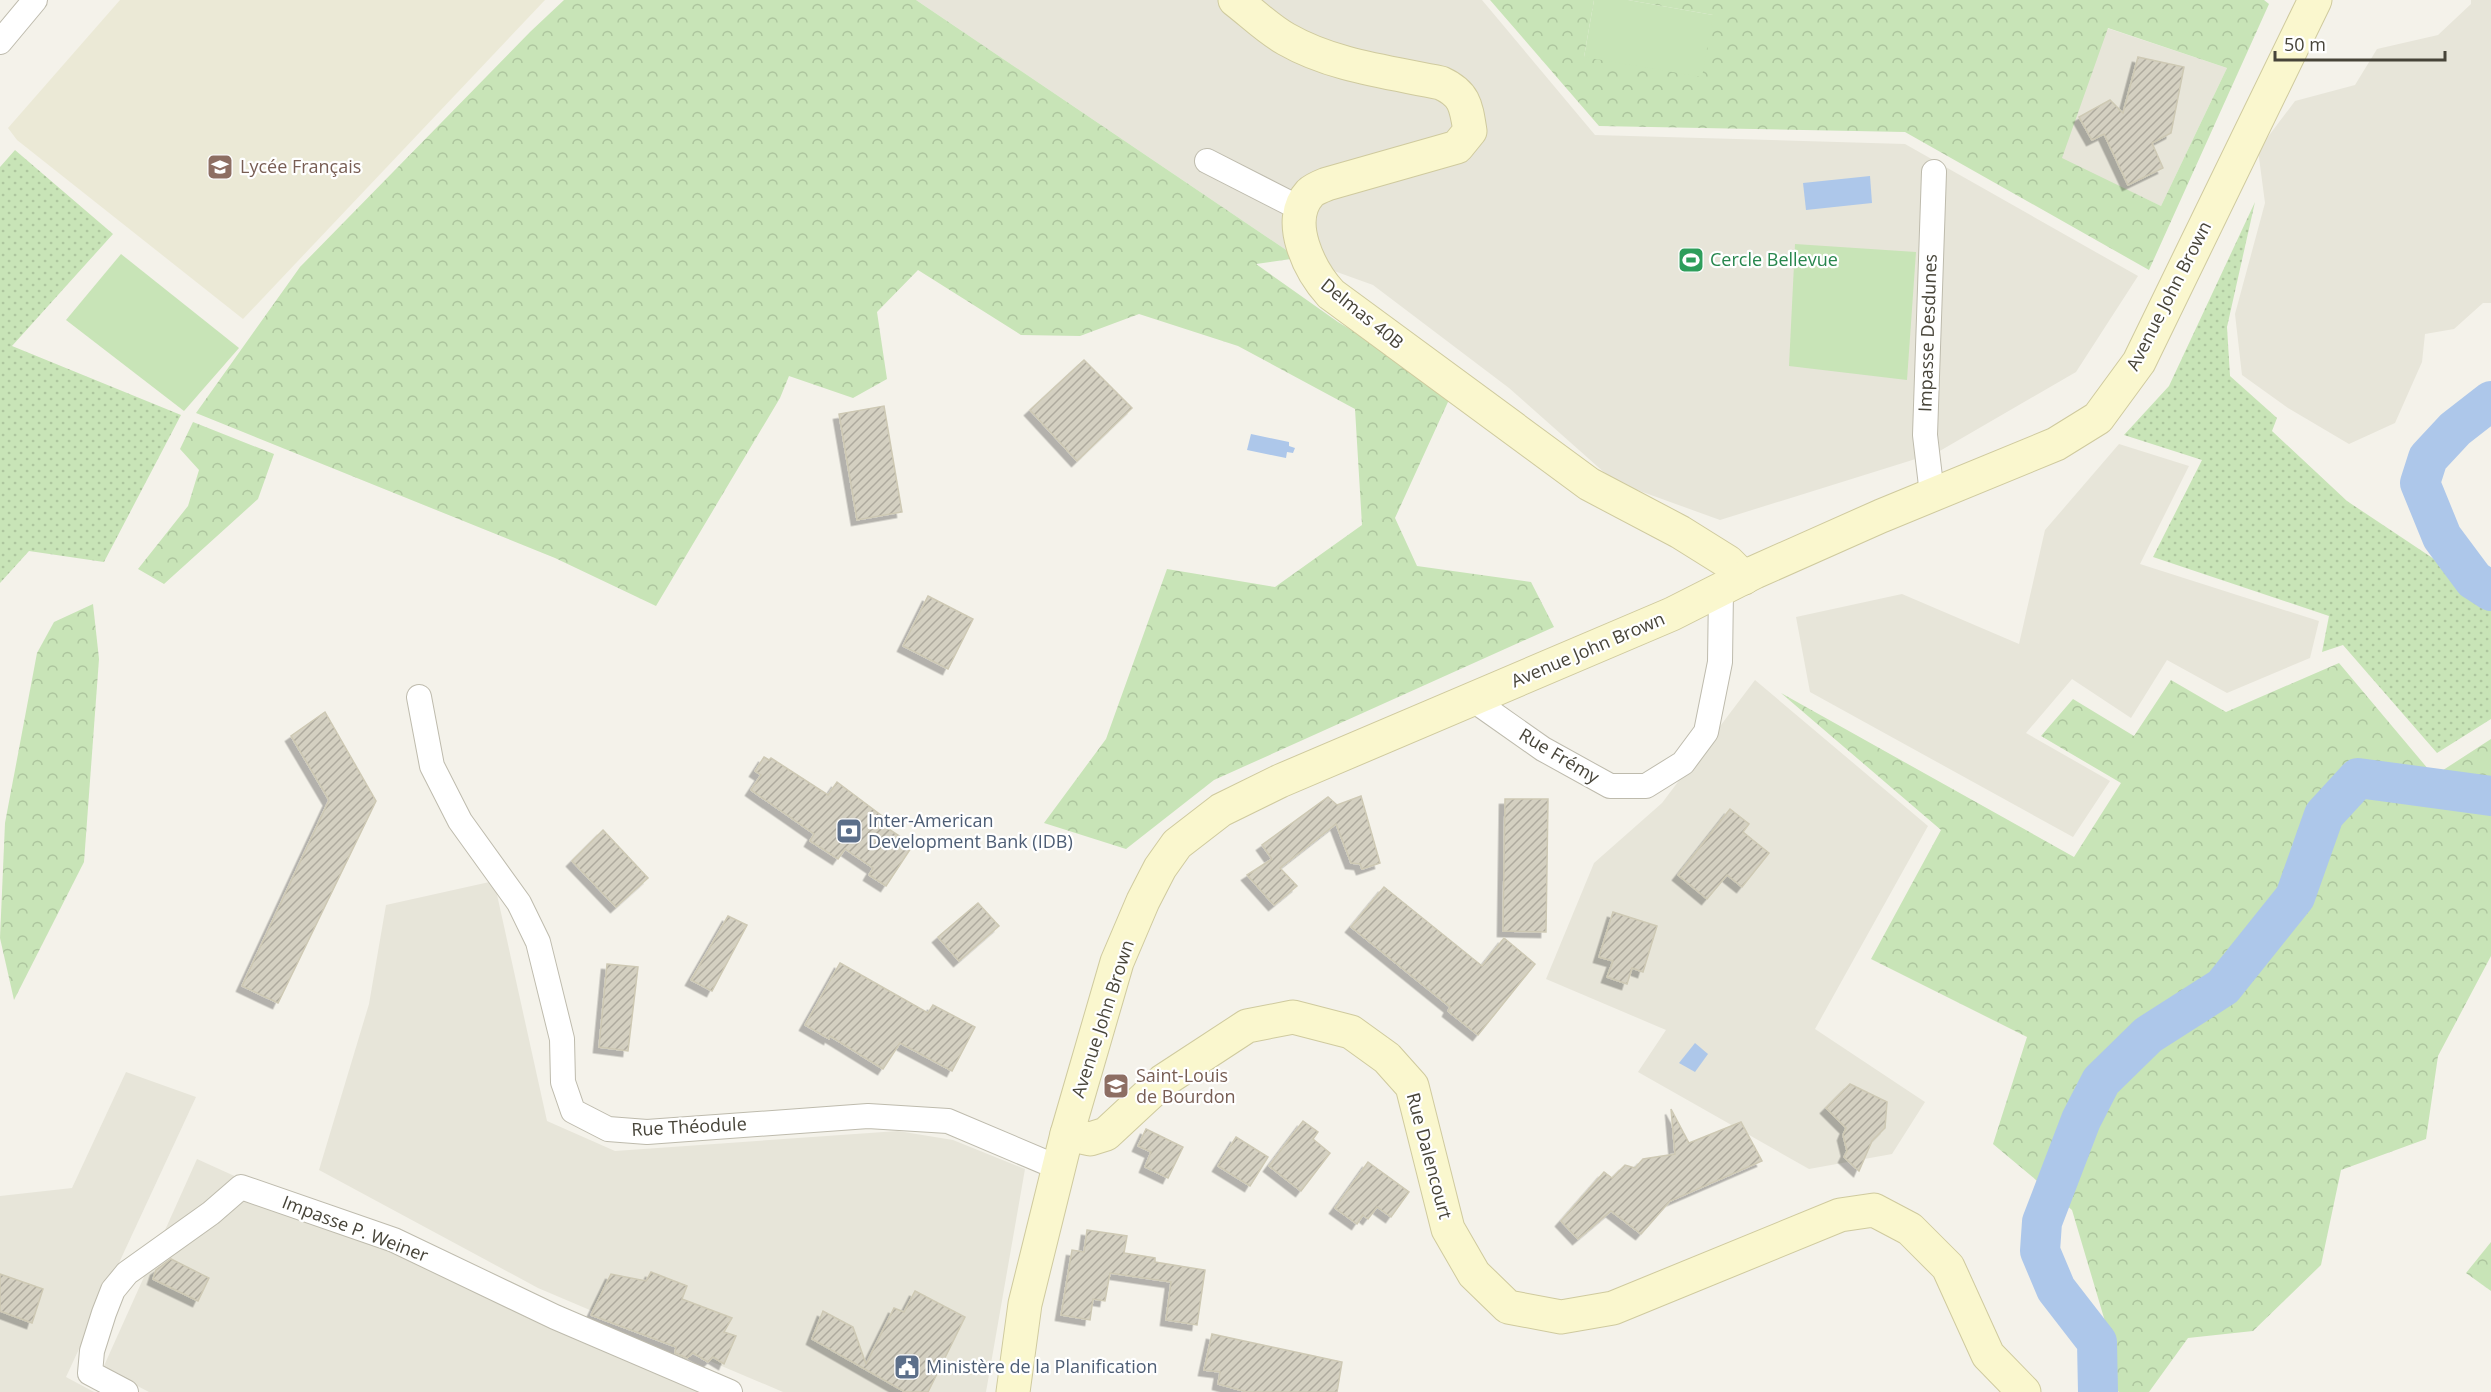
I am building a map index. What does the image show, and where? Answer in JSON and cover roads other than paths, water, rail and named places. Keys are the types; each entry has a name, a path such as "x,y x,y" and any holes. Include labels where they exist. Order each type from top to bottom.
{"street":[{"path":"0,42 35,0"},
{"path":"1207,161 1301,209 1310,192 1326,184 1457,147 1470,130 1466,105 1455,90 1441,83 1334,60 1304,48 1284,38 1235,0"},
{"name":"Avenue John Brown","path":"1013,1392 1025,1304 1067,1134 1117,963 1143,901 1160,868 1177,844 1221,810 1672,614 1732,584 1932,494 2056,444 2098,418 2139,362 2314,0"},
{"name":"Impasse Desdunes","path":"1932,494 1925,435 1934,172"},
{"name":"Delmas 40B","path":"1301,209 1299,232 1304,248 1316,277 1331,294 1589,484 1680,532 1728,562 1732,584"},
{"name":"Rue Frémy","path":"1472,699 1543,749 1610,786 1646,786 1683,763 1706,732 1732,584"},
{"name":"Rue Théodule","path":"419,697 432,766 460,820 519,903 538,942 562,1040 563,1082 573,1111 608,1130 647,1132 868,1116 948,1121 1059,1168"},
{"name":"Rue Dalencourt","path":"1067,1134 1090,1139 1106,1134 1163,1081 1247,1026 1293,1017 1351,1032 1387,1058 1412,1086 1448,1229 1474,1274 1508,1307 1561,1317 1613,1308 1840,1215 1874,1210 1910,1229 1948,1267 1988,1355 2024,1392"},
{"name":"Impasse P. Weiner","path":"126,1392 90,1373 92,1351 114,1290 127,1273 211,1213 242,1187 394,1240 555,1317 730,1392"}],"water":[{"path":"1870,176 1872,203 1806,210 1803,183"},
{"path":"1251,434 1289,442 1289,446 1295,448 1293,453 1287,452 1286,458 1247,450"},
{"path":"1695,1043 1708,1054 1695,1072 1679,1063"}],"waterway":[{"path":"2491,401 2455,429 2428,458 2420,483 2442,537 2474,580 2491,591"},
{"path":"2098,1392 2097,1342 2056,1289 2040,1251 2042,1222 2081,1120 2101,1081 2148,1035 2223,987 2295,897 2324,815 2358,778 2491,796"}],"place":[{"name":"Lycée Français","path":"220,167"},
{"name":"Cercle Bellevue","path":"1691,260"},
{"name":"Inter-American Development Bank (IDB)","path":"849,831"},
{"name":"Saint-Louis de Bourdon","path":"1116,1086"},
{"name":"Ministère de la Planification","path":"907,1367"}]}
